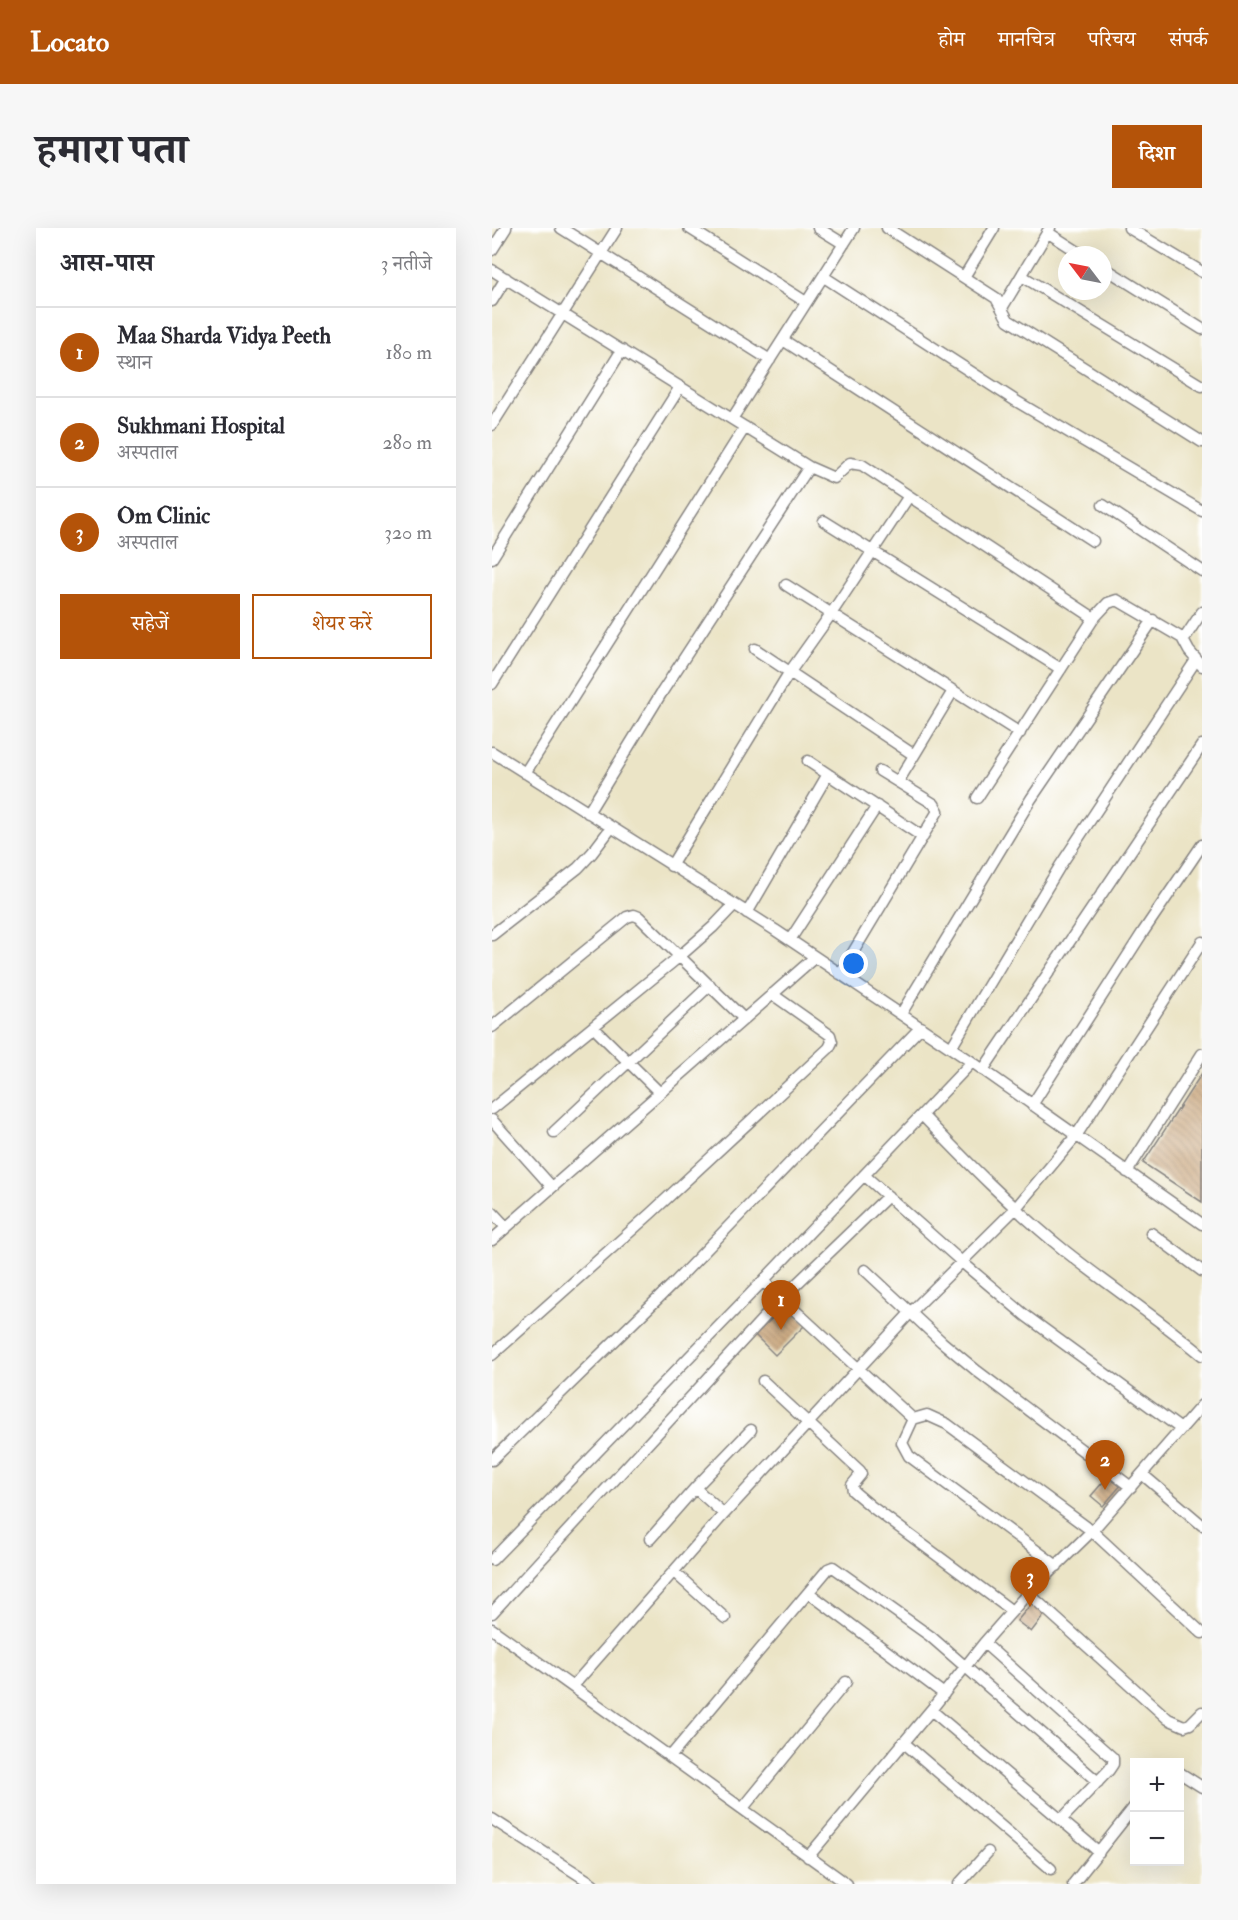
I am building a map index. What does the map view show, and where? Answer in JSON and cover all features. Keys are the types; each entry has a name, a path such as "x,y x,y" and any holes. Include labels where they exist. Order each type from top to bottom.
{"street":[{"path":"492,250 506,228"},
{"path":"561,228 770,360"},
{"path":"492,425 496,412 617,228"},
{"path":"689,228 806,302"},
{"path":"818,228 844,244"},
{"path":"732,419 854,228"},
{"path":"887,228 996,298 1008,320 1202,442"},
{"path":"963,277 994,228"},
{"path":"1129,228 1202,272"},
{"path":"1002,308 1049,230 1071,246"},
{"path":"492,270 809,467 834,478 850,463 862,465 1094,618"},
{"path":"1112,273 1202,330"},
{"path":"1022,276 1202,386"},
{"path":"824,277 1016,401 1202,511"},
{"path":"492,301 506,278"},
{"path":"783,340 1093,541"},
{"path":"492,558 622,350"},
{"path":"492,684 680,387"},
{"path":"525,773 745,427"},
{"path":"588,813 662,692 809,467"},
{"path":"671,866 789,673 909,496"},
{"path":"1103,505 1202,571"},
{"path":"824,521 1061,669"},
{"path":"786,585 1020,733"},
{"path":"951,1048 1060,866 1199,663 1182,638 1117,600 1107,603 1094,618 977,798"},
{"path":"1182,638 1186,636 1202,612"},
{"path":"901,1014 1031,799 1153,620"},
{"path":"755,650 915,755"},
{"path":"898,782 953,691"},
{"path":"983,1070 1202,745"},
{"path":"492,752 790,940 972,1062 1202,1224"},
{"path":"808,761 923,837"},
{"path":"840,974 938,811 936,806 880,771"},
{"path":"747,913 828,774"},
{"path":"790,940 877,806"},
{"path":"492,935 578,868 611,828"},
{"path":"1032,1105 1202,844"},
{"path":"492,1109 680,956 734,905"},
{"path":"492,1027 631,915 639,917 744,1019"},
{"path":"573,1686 724,1514 910,1313 1015,1209 1076,1136 1202,942"},
{"path":"492,1240 815,957"},
{"path":"554,1132 710,985"},
{"path":"492,1355 650,1214 829,1047 832,1042 830,1035 772,994"},
{"path":"593,1027 660,1092"},
{"path":"492,1460 675,1282 921,1028"},
{"path":"1127,1172 1202,1054"},
{"path":"492,1560 972,1062"},
{"path":"922,1115 1015,1209 1063,1249 1202,1355"},
{"path":"492,1120 552,1187"},
{"path":"864,1175 1026,1316 1181,1429"},
{"path":"492,1613 782,1298 888,1196"},
{"path":"492,1212 506,1227"},
{"path":"1151,1233 1202,1271"},
{"path":"865,1270 976,1371 1131,1487"},
{"path":"763,1281 913,1419"},
{"path":"764,1381 860,1471 861,1474 852,1485 853,1491 1012,1611"},
{"path":"808,1857 984,1643 1028,1593 1092,1530 1181,1429 1198,1420 1202,1405"},
{"path":"1057,1566 909,1456 902,1443 913,1419 927,1415 947,1424 1092,1530 1202,1633"},
{"path":"650,1539 751,1430"},
{"path":"1142,1474 1202,1525"},
{"path":"695,1488 724,1514"},
{"path":"670,1757 828,1569 835,1567 930,1636 1098,1782"},
{"path":"674,1572 725,1618"},
{"path":"808,1593 944,1694"},
{"path":"1028,1593 1168,1719 1184,1726 1190,1724 1202,1712"},
{"path":"492,1629 847,1884"},
{"path":"984,1643 1113,1758 1113,1764 1109,1770 1061,1820"},
{"path":"743,1809 846,1682"},
{"path":"931,1710 1099,1852"},
{"path":"903,1742 1051,1869"},
{"path":"1184,1776 1202,1787"},
{"path":"1073,1884 1131,1812"},
{"path":"492,1818 593,1884"},
{"path":"959,1884 988,1852"}],"building":[{"path":"1202,1073 1202,1202 1143,1163"},
{"path":"787,1304 806,1324 775,1355 755,1335"},
{"path":"1110,1474 1122,1484 1103,1506 1091,1496"},
{"path":"1032,1603 1045,1614 1031,1632 1017,1621"}],"place":[{"name":"Maa Sharda Vidya Peeth","path":"781,1330"},
{"name":"Sukhmani Hospital","path":"1105,1490"},
{"name":"Om Clinic","path":"1030,1607"}]}
